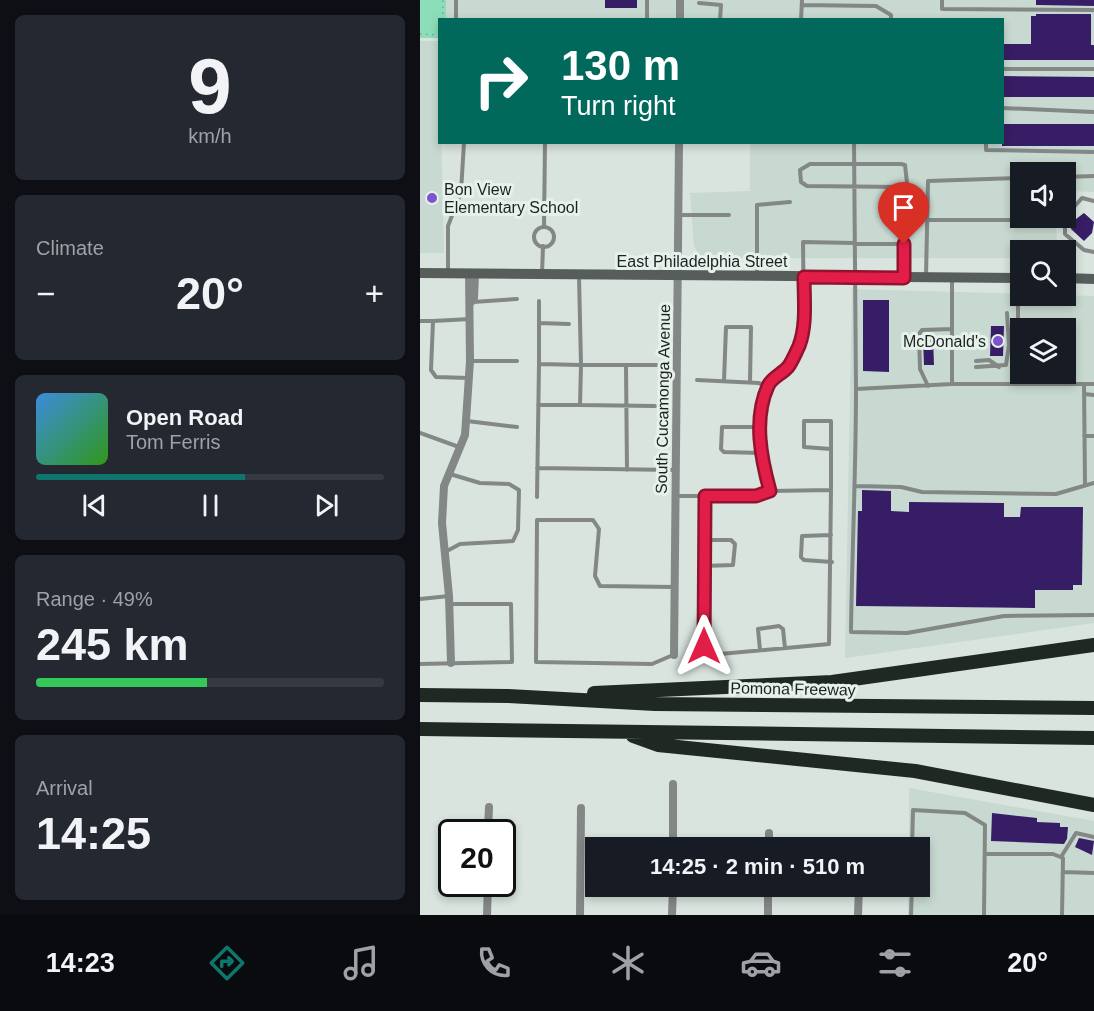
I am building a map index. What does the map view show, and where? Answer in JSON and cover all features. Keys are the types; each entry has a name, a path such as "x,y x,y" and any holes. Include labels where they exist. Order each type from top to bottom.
{"highway":[{"path":"508,696 832,682 1094,645"},
{"name":"Pomona Freeway","path":"420,695 508,696 655,704 1094,708"},
{"path":"420,729 1094,738"},
{"path":"622,732 658,745 915,771 1094,805"}],"street":[{"path":"680,0 680,18"},
{"name":"South Cucamonga Avenue","path":"674,655 679,144"},
{"name":"East Philadelphia Street","path":"420,273 677,277 1010,278"},
{"path":"451,663 449,600 442,523 444,486 465,435 471,319 471,302 468,298 472,274"},
{"path":"1076,278 1094,279"},
{"path":"673,784 673,837"},
{"path":"489,807 489,819"},
{"path":"579,915 581,808"},
{"path":"487,915 488,897"},
{"path":"672,915 673,897"},
{"path":"768,897 768,915"},
{"path":"858,915 859,897"}],"lane":[{"path":"456,0 456,18"},
{"path":"647,0 647,18"},
{"path":"942,0 942,9 1094,10"},
{"path":"801,18 802,2 876,6 891,15 891,18"},
{"path":"699,3 721,5 720,18"},
{"path":"1004,69 1094,69"},
{"path":"1004,108 1094,112"},
{"path":"448,273 448,226 461,192 464,144"},
{"path":"544,227 545,144"},
{"path":"854,144 856,486 852,508 851,632 907,633 1004,616 1094,615"},
{"path":"986,144 986,150 1094,152"},
{"path":"810,164 854,164 905,165 907,183 901,187 807,186 801,182 799,176 800,170 810,164"},
{"path":"1076,177 1094,176"},
{"path":"926,278 928,181 1010,178"},
{"path":"1076,205 1082,198 1094,201"},
{"path":"757,277 757,206 790,202"},
{"path":"678,215 729,215"},
{"path":"927,220 1010,220"},
{"path":"544,227 551,231 554,237 550,245 543,246 536,242 535,236 537,230 544,227"},
{"path":"1065,228 1065,234 1071,240"},
{"path":"770,491 761,453 760,427 767,388 788,367 799,346 804,325 803,242 904,244 904,278"},
{"path":"1076,244 1084,250 1094,252"},
{"path":"542,275 543,246"},
{"path":"579,275 580,405"},
{"path":"952,278 952,384"},
{"path":"471,302 517,299"},
{"path":"537,497 539,301"},
{"path":"976,367 1006,365 1008,359 1007,313"},
{"path":"420,321 471,319"},
{"path":"433,321 431,370 436,377 469,378"},
{"path":"539,323 569,324"},
{"path":"724,381 726,327 751,327 750,382"},
{"path":"928,386 920,369 919,334 922,330 952,329"},
{"path":"976,361 989,360 999,367"},
{"path":"470,361 517,361"},
{"path":"539,364 657,365"},
{"path":"626,365 627,470"},
{"path":"697,380 759,383 767,388"},
{"path":"856,389 952,384 1010,384"},
{"path":"1076,384 1094,384"},
{"path":"1084,384 1085,484"},
{"path":"1084,394 1094,395"},
{"path":"538,405 655,406"},
{"path":"466,421 517,427"},
{"path":"705,496 703,566 706,652 710,654 829,644 832,562 831,421 804,421 804,447 831,449"},
{"path":"760,427 722,427 721,449 724,452 761,453"},
{"path":"420,433 460,447"},
{"path":"1084,436 1094,436"},
{"path":"537,468 675,470"},
{"path":"445,552 460,544 513,541 518,530 519,490 509,484 480,483 449,473"},
{"path":"856,486 901,487 922,492 1056,494 1094,483"},
{"path":"675,496 756,496 770,491 831,490"},
{"path":"674,587 600,586 595,576 599,529 592,520 537,520 536,662 652,664 674,655"},
{"path":"831,535 804,535 801,538 801,557 804,560 832,562"},
{"path":"703,540 731,540 735,544 733,565 703,566"},
{"path":"420,599 511,604 512,662 420,664"},
{"path":"760,650 758,629 779,626 783,629 786,648"},
{"path":"912,837 913,810 965,813 985,825 984,915"},
{"path":"1061,857 1076,833 1094,837"},
{"path":"985,854 1053,854 1063,858 1062,915"},
{"path":"1063,872 1094,873"},
{"path":"911,915 912,897"}],"path":[{"path":"443,0 443,18"},
{"path":"420,34 438,34"}],"shaded area":[{"path":"446,0 1094,0 1094,192 1076,191 1076,162 1010,162 1010,228 1056,228 1057,240 1010,240 1010,258 701,258 694,246 690,193 750,191 750,144 1004,144 1004,18 446,18"},
{"name":"Bon View Elementary School","path":"420,41 438,41 438,144 441,144 444,253 420,253"},
{"path":"852,289 1010,294 1010,306 1076,306 1076,295 1094,296 1094,623 845,658"},
{"path":"909,788 1094,821 1094,915 908,915 908,897 930,897 930,837 909,837"}],"green space":[{"path":"420,0 446,0 446,18 438,18 438,38 420,38"}],"building":[{"path":"605,0 637,0 637,8 605,8"},
{"path":"1036,0 1094,0 1094,6 1036,5"},
{"path":"1036,14 1091,14 1091,45 1094,45 1094,60 1004,60 1004,44 1031,44 1031,16 1036,16"},
{"path":"1004,76 1094,77 1094,97 1004,97"},
{"path":"1004,124 1094,124 1094,146 1002,146 1004,144"},
{"path":"1084,213 1094,222 1092,233 1084,241 1071,229 1076,228 1076,219"},
{"path":"863,300 889,300 889,372 863,371"},
{"name":"McDonald's","path":"991,326 1004,326 1003,356 990,356"},
{"path":"923,339 933,339 934,365 924,365"},
{"path":"862,490 891,491 891,511 909,512 909,502 1004,503 1004,517 1020,517 1021,507 1083,507 1082,585 1073,585 1073,590 1035,590 1035,608 856,606 858,511 862,511"},
{"path":"992,813 1037,818 1037,822 1060,823 1060,827 1068,827 1067,839 1064,844 991,841"},
{"path":"1079,838 1094,841 1092,855 1075,847"}],"place":[{"name":"Bon View Elementary School","path":"432,198"},
{"name":"McDonald's","path":"998,341"}],"route":[{"path":"704,646 705,496 756,496 770,491 761,459 760,432 763,406 768,384 788,367 799,346 804,325 804,277 904,278 904,244"}]}
